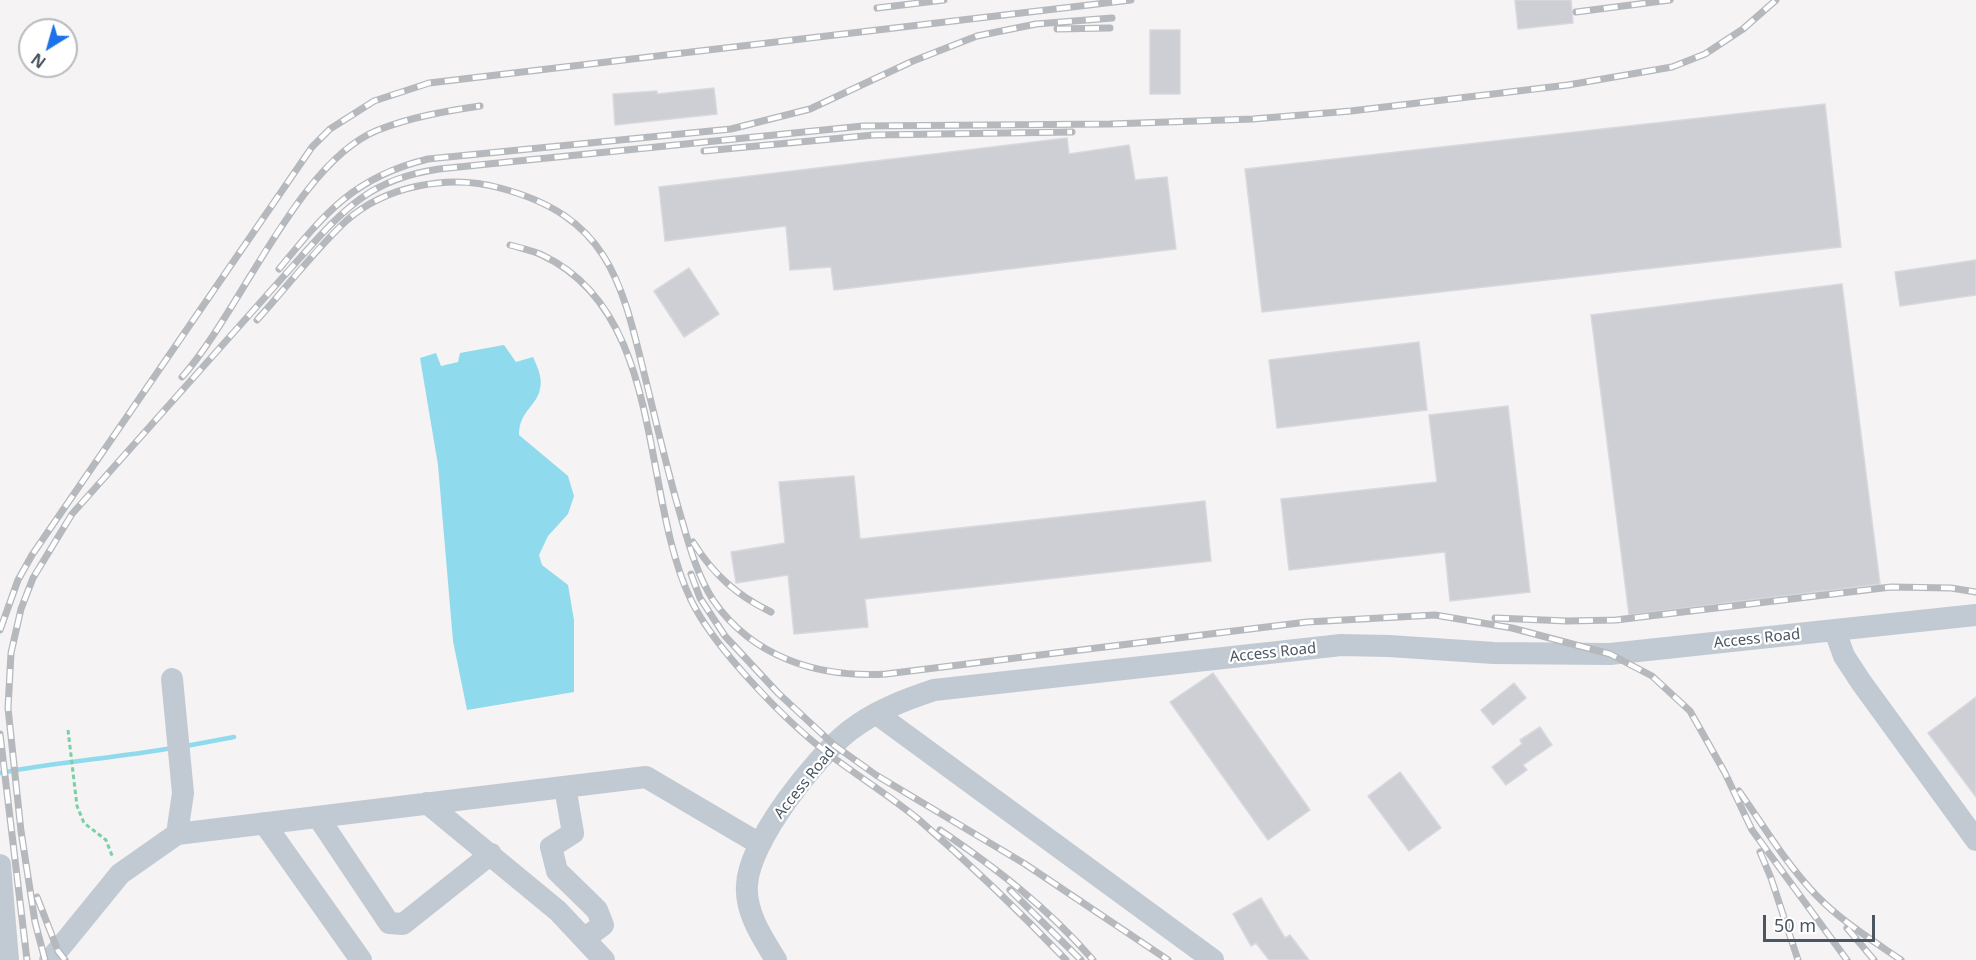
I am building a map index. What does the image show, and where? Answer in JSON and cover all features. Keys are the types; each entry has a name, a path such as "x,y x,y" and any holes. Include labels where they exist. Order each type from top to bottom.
{"lane":[{"name":"Access Road","path":"776,960 754,924 747,885 759,843 802,782 849,731 895,702 934,690 1341,645 1494,653 1610,654 1976,615"},
{"path":"1835,631 1844,656 1976,840"},
{"path":"172,679 183,793 177,834"},
{"path":"877,714 1213,960"},
{"path":"50,960 120,874 177,834 646,777 759,843"},
{"path":"565,787 573,833 551,847 557,871 597,910 603,925 585,938"},
{"path":"428,803 558,911 604,960"},
{"path":"318,817 389,922 402,924 491,854"},
{"path":"264,824 362,960"},
{"path":"0,865 8,960"}],"path":[{"path":"68,730 77,806 84,823 106,840 120,874"}],"water":[{"path":"504,345 516,362 533,357 540,376 541,385 538,395 522,420 519,435 568,476 574,496 568,514 548,536 539,555 542,565 568,585 574,620 574,692 467,710 453,641 438,465 420,358 436,353 441,366 458,362 460,353"}],"building":[{"path":"1515,0 1571,0 1573,23 1518,29"},
{"path":"1150,30 1180,30 1180,94 1150,94"},
{"path":"714,88 717,114 615,125 613,94 657,91 657,94"},
{"path":"1825,104 1841,247 1262,312 1245,169"},
{"path":"1067,138 1069,154 1129,145 1135,180 1167,177 1176,249 834,290 831,267 790,270 786,226 665,241 659,187"},
{"path":"1976,260 1976,295 1900,306 1895,272"},
{"path":"689,268 719,314 684,337 654,291"},
{"path":"1842,284 1880,584 1629,615 1591,315"},
{"path":"1419,342 1427,410 1277,428 1269,360"},
{"path":"1508,406 1530,592 1450,601 1445,552 1289,570 1281,499 1437,482 1429,415"},
{"path":"854,476 860,539 1205,501 1211,561 865,599 868,627 794,634 788,575 736,583 731,552 785,543 779,482"},
{"path":"1213,673 1310,810 1268,840 1170,702"},
{"path":"1514,683 1526,698 1493,725 1481,710"},
{"path":"1976,697 1976,797 1928,733"},
{"path":"1540,727 1552,745 1523,765 1527,770 1506,785 1492,767 1522,744 1520,740"},
{"path":"1400,772 1441,828 1409,851 1368,796"},
{"path":"1261,898 1285,938 1290,935 1309,960 1269,960 1256,943 1251,946 1233,914"}],"waterway":[{"path":"186,746 234,737"},
{"path":"0,773 172,748"}],"railway":[{"path":"877,8 944,0"},
{"path":"0,630 18,580 32,555 312,147 330,129 374,101 429,83 1131,0"},
{"path":"1576,12 1670,0"},
{"path":"45,960 35,922 21,831 8,708 11,653 21,609 33,578 72,514 315,241 345,211 376,189 394,180 439,169 863,126 1110,124 1253,119 1351,111 1568,85 1672,67 1705,54 1743,29 1776,0"},
{"path":"279,269 327,214 360,187 380,176 428,159 731,129 810,109 913,61 977,36 1036,24 1112,18"},
{"path":"1057,29 1110,28"},
{"path":"182,377 204,349 296,205 322,173 349,147 378,130 403,121 480,106"},
{"path":"704,151 874,135 1072,132"},
{"path":"257,320 311,257 346,221 380,199 419,186 460,182 500,188 536,200 564,215 586,234 603,255 616,280 636,339 671,481 698,570 713,600 729,620 747,637 768,650 812,668 836,672 886,674 1307,622 1435,615 1512,628 1610,654 1652,676 1690,711 1725,773 1752,830 1847,960"},
{"path":"510,245 542,255 582,282 610,318 630,362 644,410 675,557 691,600 716,640 753,684 793,724 830,755 918,819 994,888 1066,960"},
{"path":"693,542 726,583 771,612"},
{"path":"691,574 700,598 725,636 778,693 834,745 876,775 1025,864 1168,960"},
{"path":"1495,618 1567,621 1616,620 1891,587 1951,588 1976,592"},
{"path":"0,734 27,960"},
{"path":"1739,791 1785,858 1816,895 1846,922 1901,960"},
{"path":"940,830 1040,906 1093,960"},
{"path":"1760,852 1798,960"},
{"path":"1010,890 1081,960"},
{"path":"37,897 58,951 65,960"},
{"path":"1847,928 1874,960"}]}
